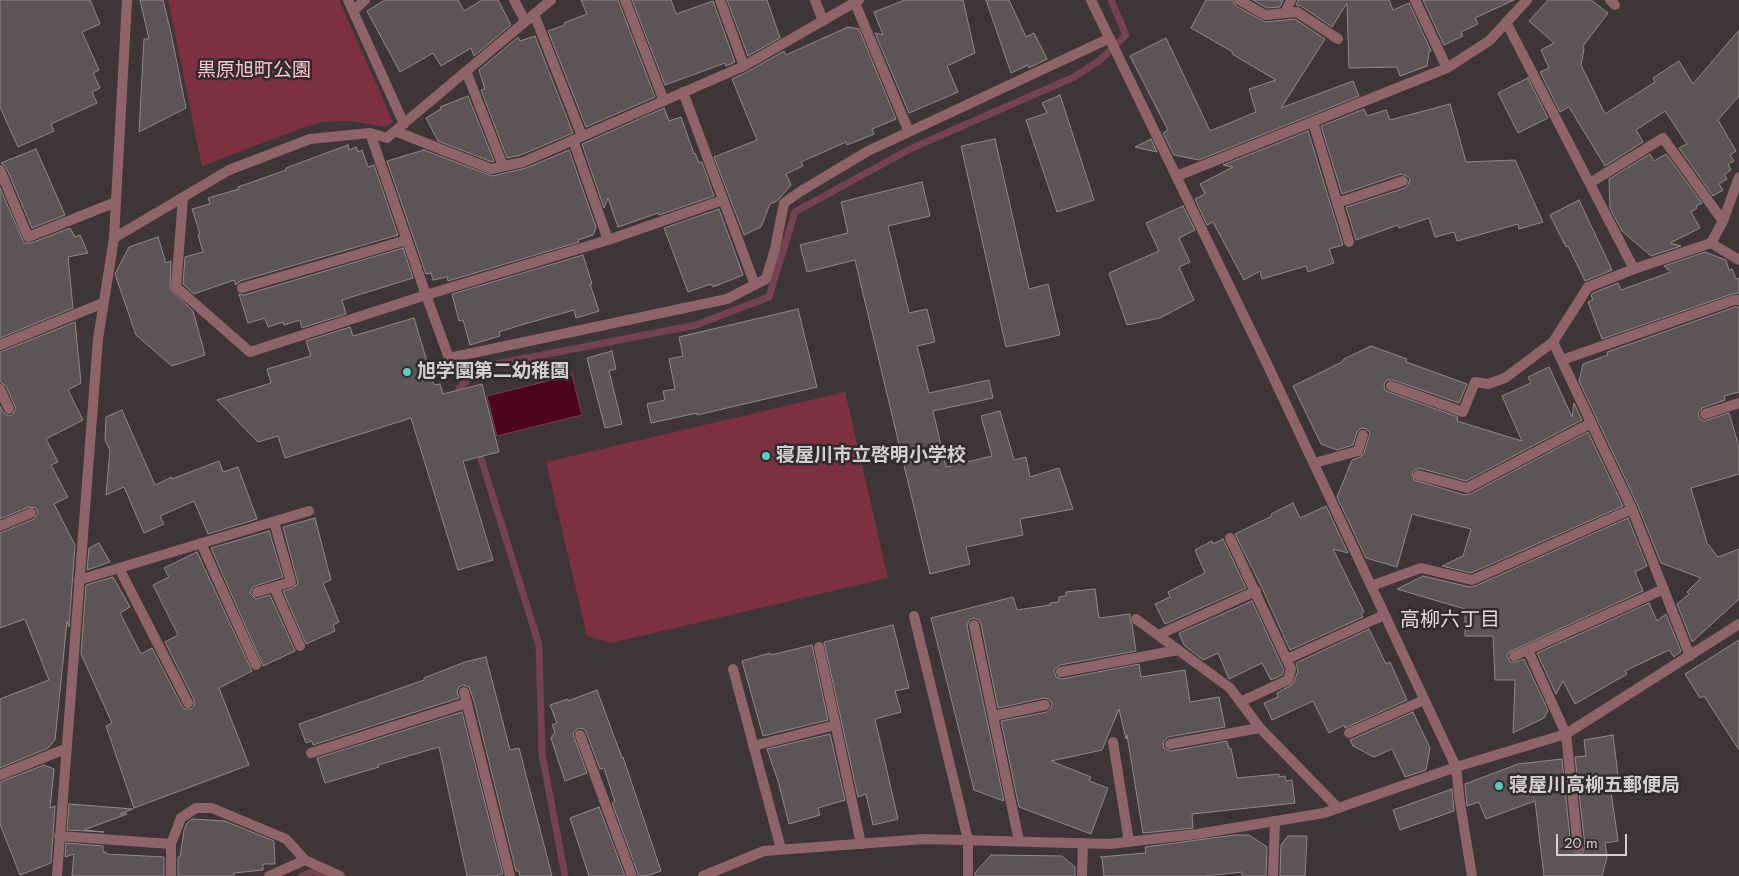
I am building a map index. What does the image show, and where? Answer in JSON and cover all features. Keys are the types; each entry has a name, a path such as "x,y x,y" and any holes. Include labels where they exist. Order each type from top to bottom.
{"street":[{"path":"57,876 65,749 97,349 114,238 127,0"},
{"path":"348,0 404,124"},
{"path":"353,11 365,0"},
{"path":"514,0 525,21"},
{"path":"114,238 229,170 310,139 370,133 387,138 551,0"},
{"path":"625,0 664,100"},
{"path":"720,0 744,66"},
{"path":"816,0 823,21"},
{"path":"1091,0 1314,463 1456,767 1472,876"},
{"path":"1239,0 1265,15 1297,12 1338,39"},
{"path":"1285,13 1291,0"},
{"path":"1415,0 1447,68"},
{"path":"1177,176 1447,68 1489,41 1524,1"},
{"path":"395,131 491,169 523,162 744,66 857,2 909,132"},
{"path":"534,14 577,138 608,240"},
{"path":"1506,22 1634,269"},
{"path":"370,133 449,358 728,299 766,279 775,249 784,204 801,191 868,151 1111,40"},
{"path":"466,71 503,166"},
{"path":"683,92 755,285"},
{"path":"1313,122 1349,242"},
{"path":"1590,183 1663,138 1723,221"},
{"path":"0,170 28,237 116,202"},
{"path":"1391,386 1463,412 1475,382 1488,384 1505,378 1553,342 1588,287 1711,243 1723,221 1739,177"},
{"path":"1337,203 1403,180"},
{"path":"184,198 176,287 250,352 426,295 608,240 723,200"},
{"path":"242,288 407,240"},
{"path":"1711,243 1739,260"},
{"path":"1562,360 1734,300 1739,300"},
{"path":"0,345 103,303"},
{"path":"1553,342 1632,509 1690,656"},
{"path":"0,389 9,409"},
{"path":"1704,414 1739,403"},
{"path":"1418,475 1467,488 1592,423"},
{"path":"1314,463 1358,451 1363,435"},
{"path":"1371,586 1421,568 1472,580 1632,509"},
{"path":"79,580 309,511"},
{"path":"0,526 31,513"},
{"path":"257,592 291,582 274,522"},
{"path":"1230,538 1291,669 1288,680 1240,702"},
{"path":"201,543 256,665"},
{"path":"119,568 188,703"},
{"path":"274,587 300,646"},
{"path":"1514,656 1664,589"},
{"path":"1158,635 1256,592"},
{"path":"1287,659 1384,615"},
{"path":"914,616 968,840 968,876"},
{"path":"1136,619 1230,688 1260,728 1338,808"},
{"path":"703,876 764,850 924,839 1109,844 1197,834 1324,813 1456,767 1566,734 1739,624"},
{"path":"974,625 1019,842"},
{"path":"819,647 861,844"},
{"path":"1061,672 1178,650"},
{"path":"1528,650 1566,734 1578,847"},
{"path":"733,669 781,850"},
{"path":"464,692 510,876"},
{"path":"1349,733 1424,700"},
{"path":"311,753 467,703"},
{"path":"993,716 1046,705"},
{"path":"753,746 836,725"},
{"path":"1170,744 1260,728"},
{"path":"580,735 632,876"},
{"path":"1113,742 1130,842"},
{"path":"0,775 65,749"},
{"path":"171,876 171,844 181,818 196,808 212,808 286,839 305,860 340,876"},
{"path":"1273,876 1274,821"},
{"path":"59,836 171,844"},
{"path":"1082,876 1083,843"},
{"path":"270,876 305,860"}],"green space":[{"name":"黒原旭町公園","path":"168,0 339,0 393,122 386,127 351,121 322,122 202,166"},
{"path":"845,392 888,578 611,643 587,636 546,462"}],"shaded area":[{"path":"572,375 582,415 497,436 487,396"}],"building":[{"path":"0,0 90,0 100,24 82,32 99,70 93,73 100,88 92,92 97,103 51,124 54,131 18,147 0,107"},
{"path":"140,0 163,0 186,108 139,132 144,39 149,39"},
{"path":"385,0 458,0 464,11 482,0 498,0 511,25 474,56 471,48 441,66 433,53 400,72 367,11"},
{"path":"581,0 618,0 655,97 586,127 548,31 587,14"},
{"path":"632,0 671,0 676,14 713,1 735,62 726,66 725,63 665,85"},
{"path":"727,0 767,0 780,38 748,56"},
{"path":"905,0 963,0 975,53 947,66 958,92 909,113 875,33 883,35 874,12"},
{"path":"986,0 1009,0 1026,37 1034,33 1047,59 1029,68 1028,65 1011,73"},
{"path":"1206,0 1232,0 1236,6 1265,22 1295,19 1325,39 1281,108 1353,81 1359,96 1199,160 1174,155 1163,133 1168,130 1130,56 1166,38 1210,131 1256,112 1249,89 1276,80 1191,28"},
{"path":"1253,0 1283,0 1280,7 1267,8"},
{"path":"1298,0 1389,0 1393,10 1409,3 1431,51 1429,52 1427,66 1400,76 1397,67 1349,68 1347,3 1332,27 1301,6 1296,5"},
{"path":"1423,0 1514,0 1475,18 1478,24 1461,32 1463,36 1444,45"},
{"path":"1548,0 1591,0 1608,13 1583,46 1581,65 1605,114 1655,82 1653,78 1679,61 1693,84 1739,30 1739,96 1718,120 1736,151 1730,155 1734,161 1728,164 1731,170 1724,175 1727,179 1719,184 1723,190 1713,196 1679,148 1687,144 1665,111 1636,130 1643,142 1605,166 1569,107 1560,112 1540,72 1549,68 1541,50 1554,43 1529,21"},
{"path":"848,27 859,29 896,119 872,129 874,134 847,145 846,142 801,162 803,166 786,174 791,185 777,201 770,204 761,227 744,235 714,157 757,140 732,79 784,51 786,55"},
{"path":"535,36 573,133 521,155 507,158 481,90 485,89 479,70 518,37 520,41"},
{"path":"1528,78 1548,118 1518,133 1498,93"},
{"path":"1060,95 1094,200 1057,212 1026,120 1047,113 1042,103"},
{"path":"468,96 494,161 492,162 438,141 426,118 441,109 440,107"},
{"path":"1450,104 1466,162 1515,160 1543,222 1519,229 1518,224 1457,241 1454,232 1435,237 1429,218 1399,228 1398,225 1356,240 1346,207 1405,188 1410,179 1401,174 1342,194 1321,126 1364,109 1367,116 1386,110 1390,120"},
{"path":"664,108 669,121 681,117 694,154 699,163 702,162 714,196 618,227 608,198 604,208 582,144"},
{"path":"1308,131 1343,245 1329,249 1334,263 1308,272 1306,266 1262,279 1260,271 1244,280 1213,222 1207,225 1195,199 1205,194 1200,184 1233,167 1223,165"},
{"path":"995,139 1029,289 1048,284 1060,335 1006,347 961,146"},
{"path":"1151,139 1157,152 1135,147"},
{"path":"348,145 349,150 356,147 358,152 362,150 368,167 374,165 398,235 240,281 236,285 234,280 194,294 183,284 185,257 203,252 198,235 200,234 192,209 210,204 208,198 239,189 238,187"},
{"path":"36,149 65,215 32,228 6,167 1,163"},
{"path":"424,150 492,176 526,168 569,150 596,227 593,235 578,240 579,242 448,281 447,277 433,280 431,273 426,274 387,161"},
{"path":"1650,154 1654,161 1666,154 1702,203 1691,212 1700,228 1670,243 1681,246 1651,256 1622,231 1610,208 1609,179"},
{"path":"922,182 930,216 888,226 909,313 927,309 935,342 917,346 929,393 989,380 993,398 933,411 946,467 992,456 981,416 1000,411 1014,460 1026,457 1030,477 1059,468 1073,509 1020,519 1023,535 966,547 970,564 930,574 855,260 807,272 800,245 848,233 841,202"},
{"path":"0,188 24,243 31,243 70,228 75,237 80,235 88,253 68,257 73,308 0,338"},
{"path":"1579,200 1612,270 1585,281 1550,215"},
{"path":"1183,206 1195,230 1179,238 1190,262 1179,267 1194,300 1160,318 1127,325 1109,273 1159,251 1146,223"},
{"path":"719,209 743,275 713,287 711,284 688,292 664,228"},
{"path":"158,237 166,263 171,261 170,289 193,311 205,355 172,366 136,335 115,274 129,247"},
{"path":"403,248 413,278 342,300 346,314 302,328 300,320 284,325 283,322 268,327 265,318 248,323 239,294 244,295"},
{"path":"1705,252 1726,260 1729,270 1732,269 1736,279 1739,278 1739,293 1602,339 1588,302 1593,300 1591,295 1593,293 1618,283 1621,290 1671,272 1664,266"},
{"path":"583,255 599,311 576,318 574,310 499,332 500,336 470,345 463,320 459,321 452,294"},
{"path":"1739,307 1739,392 1724,396 1725,400 1702,408 1698,413 1700,419 1704,421 1729,413 1739,447 1739,474 1691,488 1707,543 1718,557 1739,549 1739,599 1692,642 1677,604 1689,594 1687,592 1701,578 1661,563 1638,506 1579,381 1583,364 1608,355 1607,352"},
{"path":"798,309 817,387 697,415 697,413 651,423 647,404 665,400 663,391 675,389 669,359 683,356 679,337"},
{"path":"414,318 434,385 440,384 443,394 482,384 499,452 463,461 493,560 458,570 411,418 285,458 278,436 258,442 217,400 271,383 267,369 311,356 306,341 350,327 353,336"},
{"path":"75,322 81,383 68,390 83,420 46,439 58,462 51,465 68,497 54,504 75,545 69,627 67,621 55,740 48,748 0,768 0,699 49,680 25,619 0,628 0,533 34,519 38,513 36,508 29,507 0,519 0,406 8,416 12,415 16,409 6,386 0,382 0,352"},
{"path":"1371,346 1407,359 1406,362 1467,384 1459,403 1393,380 1387,380 1384,384 1385,390 1458,417 1457,421 1522,441 1502,396 1531,383 1528,377 1549,367 1572,417 1574,403 1582,420 1466,481 1419,468 1412,473 1414,480 1465,495 1470,494 1588,432 1623,506 1471,573 1442,566 1463,556 1471,529 1412,514 1397,567 1366,558 1337,497 1352,460 1364,453 1370,433 1366,429 1361,428 1357,432 1353,445 1337,450 1321,444 1293,386"},
{"path":"612,351 616,369 609,371 622,424 605,428 587,358"},
{"path":"122,410 155,485 172,477 172,479 219,461 223,472 238,467 257,519 208,534 194,501 160,516 164,524 144,533 124,487 106,495 110,450 105,440 106,417"},
{"path":"1293,503 1300,518 1326,506 1348,553 1333,549 1364,612 1361,614 1363,617 1290,650 1235,534 1272,516 1271,514"},
{"path":"315,518 331,580 323,583 339,622 333,625 335,631 306,644 283,591 293,588 298,583 283,527"},
{"path":"1628,518 1647,566 1635,572 1643,591 1509,652 1507,656 1510,662 1524,659 1548,710 1544,718 1513,733 1515,680 1495,680 1493,636 1465,636 1465,609 1397,589 1423,576 1470,587 1475,586"},
{"path":"269,531 283,577 255,586 250,593 256,599 270,595 295,651 263,666 211,548"},
{"path":"1223,539 1246,588 1165,624 1155,604 1170,597 1168,592 1205,573 1195,550 1212,541 1213,544"},
{"path":"99,543 110,562 87,570 89,548"},
{"path":"197,552 252,671 219,688 249,765 134,808 106,726 112,723 81,654 86,585 113,577 130,607 120,613 141,654 152,648 182,706 185,709 191,709 194,706 194,700 165,642 178,635 153,585 169,577 164,568"},
{"path":"1095,589 1099,618 1130,614 1136,651 1060,665 1054,670 1056,677 1062,679 1139,664 1141,677 1185,670 1190,702 1219,697 1225,727 1168,737 1163,742 1164,748 1171,751 1227,741 1229,749 1231,748 1237,778 1279,774 1279,777 1285,776 1286,781 1292,780 1295,803 1192,814 1193,828 1143,833 1127,735 1126,739 1119,709 1102,750 1051,761 1091,777 1089,781 1108,788 1091,834 1019,807 1001,721 1047,712 1051,708 1052,703 1044,698 998,708 981,624 979,620 973,618 969,620 967,626 1004,801 974,790 931,618 1013,597 1017,610 1050,605 1050,603 1059,602 1059,597 1066,596 1066,592"},
{"path":"1252,601 1284,670 1282,675 1271,680 1262,663 1229,679 1218,653 1203,660 1184,645 1179,633"},
{"path":"1649,603 1657,621 1666,614 1681,651 1674,657 1669,650 1625,671 1627,674 1575,704 1563,681 1556,694 1537,653"},
{"path":"893,625 909,688 895,691 901,712 875,719 898,819 873,825 866,794 858,797 824,642"},
{"path":"1369,629 1386,664 1390,662 1407,700 1345,728 1344,725 1329,733 1313,701 1272,720 1264,703 1278,697 1277,693 1293,684 1298,671 1296,663"},
{"path":"1739,640 1739,750 1704,696 1700,698 1685,674"},
{"path":"812,645 828,720 763,736 742,661 770,653 771,655"},
{"path":"486,657 510,750 519,748 552,876 520,876 519,871 516,871 469,687 463,685 459,687 457,691 459,698 313,745 312,741 306,743 299,724 424,680 424,678 465,662"},
{"path":"597,690 623,757 661,871 646,876 639,876 612,803 615,802 604,768 600,769 584,729 578,728 573,734 587,773 565,781 551,738 555,732 552,725 557,723 550,705 568,699 568,701"},
{"path":"462,712 503,874 495,876 467,876 439,747 325,783 317,758"},
{"path":"1413,712 1430,748 1426,770 1405,777 1392,749 1374,757 1353,746 1350,740"},
{"path":"830,734 845,800 818,808 820,815 789,824 778,781 767,749"},
{"path":"1613,735 1619,783 1610,785 1618,841 1605,843 1607,857 1602,876 1544,876 1535,801 1486,819 1479,802 1467,806 1465,784 1518,764 1562,759 1571,848 1575,853 1582,853 1585,846 1575,757 1586,756 1584,740"},
{"path":"44,765 54,769 50,808 55,806 51,863 20,875 0,824 0,782"},
{"path":"1452,789 1454,811 1400,830 1393,810"},
{"path":"69,804 133,809 120,814 127,814 84,830 104,832 67,830"},
{"path":"599,807 625,876 589,876 570,818"},
{"path":"192,819 225,821 274,841 275,864 263,864 263,870 234,873 234,876 178,876 178,857 180,857 184,830 187,823"},
{"path":"1235,835 1249,835 1267,847 1266,876 1242,876 1242,872 1205,876 1104,876 1102,858 1100,857 1146,853 1145,847"},
{"path":"1288,836 1307,836 1305,876 1280,876 1281,845"},
{"path":"66,843 103,846 103,852 106,852 106,854 164,857 164,876 72,876 74,854 65,857"},
{"path":"991,855 1062,856 1075,867 1075,876 975,876 975,873"}],"waterway":[{"path":"462,398 459,388 481,367 696,325 769,297 795,212 910,149 1074,77 1099,61 1126,35 1111,0"},
{"path":"478,449 539,645 542,754 565,876"},
{"path":"302,876 314,871 323,876"}],"place":[{"name":"旭学園第二幼稚園","path":"407,372"},
{"name":"寝屋川市立啓明小学校","path":"766,456"},
{"name":"寝屋川高柳五郵便局","path":"1499,786"}],"district":[{"name":"高柳六丁目","path":"1450,621"}]}
